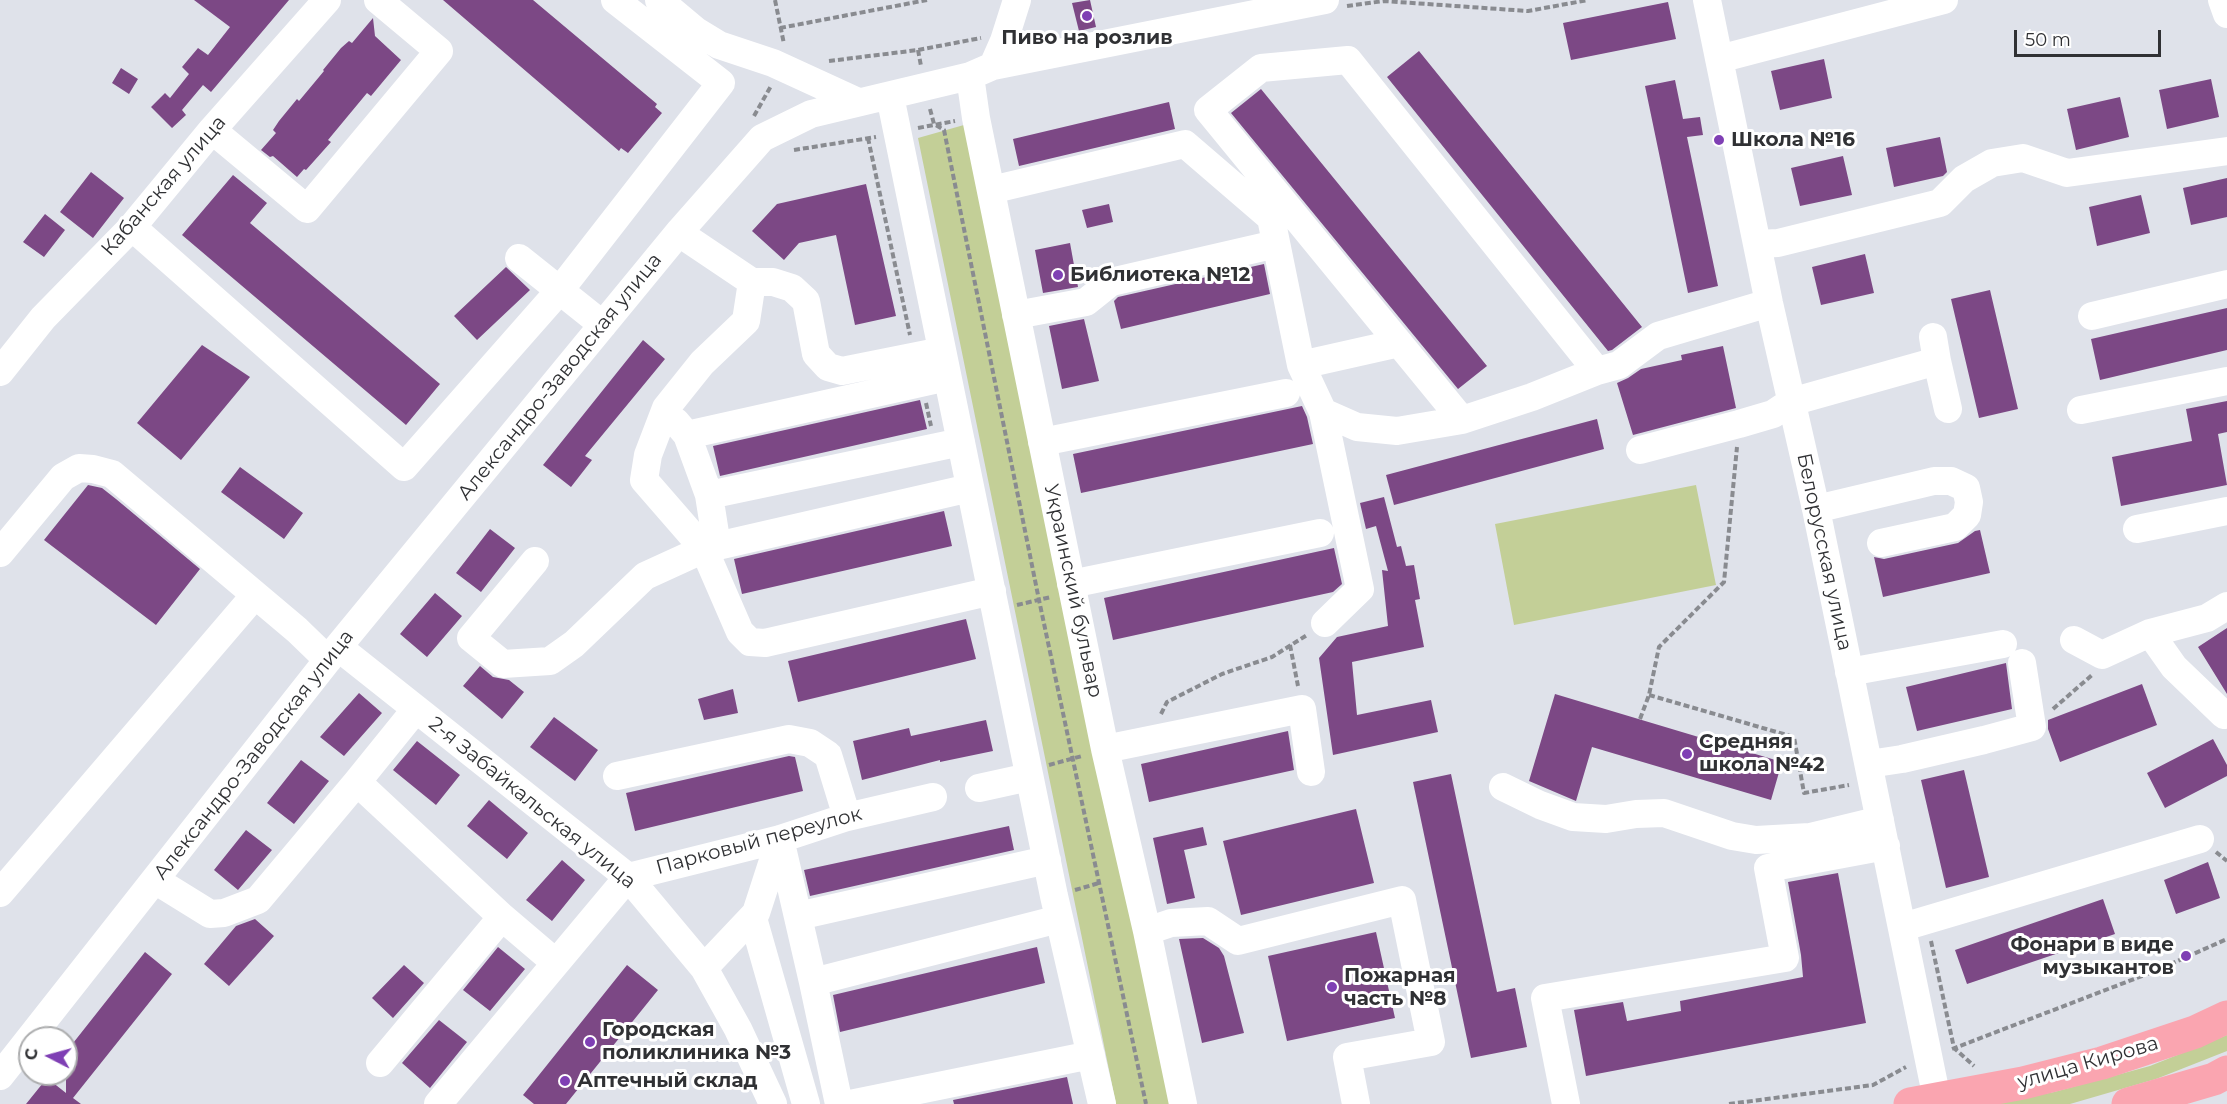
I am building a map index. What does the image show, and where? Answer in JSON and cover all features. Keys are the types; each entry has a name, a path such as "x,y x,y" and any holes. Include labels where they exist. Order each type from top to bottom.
{"main road":[{"name":"улица Кирова","path":"1929,1103 2102,1063 2195,1032 2227,1017"},
{"path":"2128,1104 2192,1095 2227,1072"}],"street":[{"name":"Кабанская улица","path":"0,372 43,318 132,227 212,130 327,0"},
{"path":"212,130 307,209 439,51 378,0"},
{"path":"132,227 404,468 560,290 721,83 615,0"},
{"path":"659,0 696,31 719,45 773,63 858,102"},
{"path":"981,71 1004,41 1017,0"},
{"name":"Александро-Заводская улица","path":"0,1076 333,653 680,231 762,138 811,114 926,87 981,71 1325,0"},
{"name":"Белорусская улица","path":"1707,0 1769,303 1816,509 1930,1060 1929,1103"},
{"path":"1719,59 1944,0"},
{"path":"2222,0 2227,14"},
{"path":"1462,420 1208,110 1261,68 1348,60 1597,371"},
{"name":"Украинский бульвар","path":"981,71 991,190 1105,749 1147,931 1183,1104"},
{"path":"890,96 1059,919 1102,1104"},
{"path":"991,190 1185,144 1271,218 1301,365 1323,412 1360,589 1325,623"},
{"path":"1758,244 1778,243 1940,203 1964,179 1992,163 2023,158 2067,173 2227,151"},
{"path":"680,231 691,241 752,282 773,282 792,288 806,301 816,354 828,367 842,371 945,364"},
{"path":"1016,315 1086,302 1111,282 1276,244"},
{"path":"519,258 603,325"},
{"path":"711,548 644,480 648,455 666,408 702,363 746,321 752,282"},
{"path":"2092,316 2227,284"},
{"path":"1323,412 1357,427 1397,431 1462,420 1619,365 1658,336 1769,303"},
{"path":"1301,365 1399,343"},
{"path":"1640,450 1773,414 1791,402 1935,349 1948,409"},
{"path":"687,435 945,364"},
{"path":"2081,410 2227,381"},
{"path":"1042,442 1286,393"},
{"path":"666,408 687,435 709,495 711,548 740,632 750,642 765,643 994,600"},
{"path":"709,495 961,442"},
{"name":"2-я Забайкальская улица","path":"0,553 63,477 79,468 112,474 320,650 333,653 416,709 628,877 704,968 738,1029 773,1104"},
{"path":"1816,509 1934,481 1952,481 1966,488 1969,502 1967,514 1955,527 1881,543"},
{"path":"535,561 471,638 503,664 549,660 574,644 645,576 711,548 970,488"},
{"path":"2137,529 2227,511"},
{"path":"1072,588 1320,533"},
{"path":"0,893 255,595"},
{"path":"2074,640 2103,655 2150,633 2207,618 2227,606"},
{"path":"2150,633 2174,667 2224,715 2227,713"},
{"path":"1849,672 2013,653 2032,726 1902,759 1870,772"},
{"path":"155,880 210,914 224,913 258,900 416,709"},
{"path":"1105,749 1302,709 1311,772"},
{"path":"617,776 789,739 810,743 828,755 848,817"},
{"path":"979,788 1029,774"},
{"path":"357,782 502,917 556,963"},
{"path":"1503,787 1540,805 1573,817 1606,819 1636,814 1664,813 1732,836 1756,840 1883,833"},
{"name":"Парковый переулок","path":"628,877 780,839 848,817 933,797"},
{"path":"1566,1104 1545,998 1785,958 1768,868 1883,833"},
{"path":"780,839 839,1104"},
{"path":"704,968 756,913 780,839"},
{"path":"1902,927 2200,839"},
{"path":"798,916 1047,860"},
{"path":"438,1104 628,877"},
{"path":"1147,931 1171,923 1208,921 1238,941 1402,900 1431,1042 1347,1057 1356,1104"},
{"path":"380,1063 502,917"},
{"path":"753,918 806,1104"},
{"path":"813,982 1059,919"},
{"path":"850,1104 1091,1055"}],"path":[{"path":"775,0 780,26 927,0"},
{"path":"918,50 934,124 944,130 1146,1104"},
{"path":"1640,719 1649,695 1659,647 1724,582 1739,424"},
{"path":"994,600 1040,600 1072,588"},
{"path":"1145,741 1167,702 1221,674 1272,657 1325,623"},
{"path":"1290,645 1302,709"},
{"path":"2032,726 2091,676 2103,655"},
{"path":"1649,695 1794,737 1804,793 1828,790 1870,772"},
{"path":"1029,774 1105,749"},
{"path":"1730,1104 1873,1085 1908,1066 1930,1060 1954,1048 2155,971 2227,939"}],"green space":[{"path":"971,123 1172,1104 1116,1104 918,138"},
{"path":"1696,485 1716,585 1514,625 1495,524"},
{"path":"2227,1035 2227,1051 2156,1079 2070,1104 1990,1104 2054,1092 2150,1066"}],"building":[{"path":"194,0 289,0 211,92 203,85 182,110 186,115 172,128 151,107 165,93 170,98 189,74 182,67 198,48 208,55 230,27"},
{"path":"443,0 533,0 657,104 655,107 662,113 628,153 621,148 619,151"},
{"path":"1090,0 1096,27 1079,31 1072,3"},
{"path":"1668,2 1676,39 1571,60 1563,23"},
{"path":"373,18 375,36 401,60 371,96 367,93 328,140 331,142 297,177 273,156 270,157 261,150 276,133 273,130 297,99 299,101 341,48 349,41 352,43"},
{"path":"1419,51 1642,327 1612,350 1608,351 1387,77"},
{"path":"1824,59 1832,98 1780,110 1771,71"},
{"path":"121,68 138,79 129,94 112,83"},
{"path":"2211,79 2219,117 2167,129 2159,90"},
{"path":"1675,80 1683,119 1700,117 1703,135 1687,137 1718,286 1688,293 1645,86"},
{"path":"1261,89 1487,366 1458,389 1231,113"},
{"path":"2120,97 2129,137 2076,150 2067,109"},
{"path":"1169,102 1175,129 1019,166 1013,139"},
{"path":"1940,137 1947,172 1943,176 1894,187 1886,148"},
{"path":"1843,156 1852,195 1800,206 1791,168"},
{"path":"91,172 124,198 93,238 60,212"},
{"path":"233,175 267,203 250,223 440,384 406,425 182,235"},
{"path":"2227,178 2227,217 2191,225 2183,188"},
{"path":"866,184 896,316 855,325 836,235 799,243 784,260 752,231 777,204"},
{"path":"2141,195 2150,233 2097,246 2089,207"},
{"path":"1109,204 1113,222 1087,228 1082,210"},
{"path":"45,214 65,230 44,257 23,242"},
{"name":"Библиотека №12","path":"1070,243 1078,287 1043,293 1035,250"},
{"path":"1865,254 1874,293 1821,305 1812,267"},
{"path":"1264,264 1270,294 1121,329 1114,301 1118,297"},
{"path":"506,267 530,290 477,340 454,316"},
{"path":"1990,290 2018,409 1979,418 1951,299"},
{"path":"2227,308 2227,350 2100,380 2091,339"},
{"path":"1084,319 1099,381 1062,389 1049,326"},
{"path":"643,340 665,359 585,456 592,460 571,487 543,465"},
{"path":"202,345 250,377 181,460 137,423"},
{"path":"1723,346 1736,408 1633,435 1617,383 1641,369 1682,360 1681,355"},
{"path":"920,400 927,429 720,476 713,446"},
{"path":"2227,401 2227,432 2218,434 2227,485 2121,506 2112,457 2192,441 2186,409"},
{"path":"1302,406 1313,444 1081,493 1073,454"},
{"path":"1597,419 1604,449 1394,505 1386,475"},
{"path":"240,467 303,513 284,539 221,492"},
{"path":"88,485 102,488 200,569 156,625 44,540"},
{"path":"1384,497 1397,547 1401,546 1406,566 1414,565 1420,599 1415,600 1424,647 1352,662 1357,715 1431,700 1438,732 1333,755 1319,658 1337,637 1388,626 1382,570 1388,571 1376,526 1366,529 1360,503"},
{"path":"944,511 952,546 742,594 734,559"},
{"path":"490,529 515,548 481,592 456,573"},
{"path":"1980,530 1990,573 1883,597 1874,557 1884,559 1958,543"},
{"path":"1334,548 1342,584 1333,592 1113,640 1104,598"},
{"path":"435,593 462,616 427,657 400,634"},
{"path":"966,619 976,659 798,702 788,661"},
{"path":"2227,628 2227,694 2198,647"},
{"path":"2006,663 2012,709 1917,731 1906,687"},
{"path":"480,666 493,677 509,680 524,692 502,719 463,686"},
{"path":"2142,684 2157,725 2060,762 2048,729 2048,720"},
{"path":"733,689 738,713 704,720 698,699"},
{"path":"359,693 382,713 344,756 320,737"},
{"name":"Средняя школа №42","path":"1555,694 1782,762 1771,800 1592,747 1576,801 1529,781"},
{"path":"554,717 598,750 575,781 530,747"},
{"path":"986,720 993,751 940,762 940,760 862,780 853,741 909,728 911,736"},
{"path":"1288,731 1294,770 1149,802 1141,764"},
{"path":"2213,739 2227,765 2227,776 2165,808 2147,773"},
{"path":"417,741 460,775 436,805 393,770"},
{"path":"789,756 795,757 803,791 635,831 626,793"},
{"path":"301,760 329,781 294,824 267,803"},
{"path":"1964,770 1989,877 1946,888 1921,780"},
{"path":"1451,774 1497,992 1515,988 1527,1047 1471,1058 1413,782"},
{"path":"489,800 528,833 507,859 467,826"},
{"path":"1356,809 1374,883 1241,915 1223,841"},
{"path":"1009,826 1014,850 810,896 804,870"},
{"path":"1203,827 1207,845 1184,850 1195,898 1167,904 1153,838"},
{"path":"246,830 272,850 238,890 214,870"},
{"path":"562,860 585,880 552,921 526,900"},
{"path":"2208,862 2220,898 2176,914 2164,880"},
{"path":"1838,873 1866,1023 1586,1076 1574,1010 1623,1002 1627,1021 1681,1011 1680,1001 1803,977 1788,882"},
{"path":"2103,899 2115,934 1967,984 1955,950"},
{"path":"255,919 274,936 229,986 204,964 236,926"},
{"name":"Пожарная часть №8","path":"1376,932 1395,1018 1287,1041 1268,956"},
{"path":"1203,938 1219,948 1224,956 1244,1033 1202,1043 1179,939"},
{"path":"498,947 525,969 490,1011 463,990"},
{"path":"1037,947 1045,983 840,1032 833,995"},
{"path":"145,952 172,974 73,1098 81,1104 26,1104 41,1086 57,1086 66,1093 66,1086 78,1086 78,1037"},
{"path":"404,965 424,983 393,1018 372,998"},
{"name":"Городская поликлиника №3","path":"627,965 658,990 566,1104 534,1104 523,1095"},
{"path":"439,1020 467,1042 430,1088 402,1063"},
{"path":"1067,1077 1073,1104 954,1104 953,1100"}],"place":[{"name":"Пиво на розлив","path":"1087,16"},
{"name":"Школа №16","path":"1719,140"},
{"name":"Библиотека №12","path":"1058,275"},
{"name":"Средняя школа №42","path":"1687,754"},
{"name":"Фонари в виде музыкантов","path":"2186,956"},
{"name":"Пожарная часть №8","path":"1332,987"},
{"name":"Городская поликлиника №3","path":"590,1042"},
{"name":"Аптечный склад","path":"565,1081"}]}
